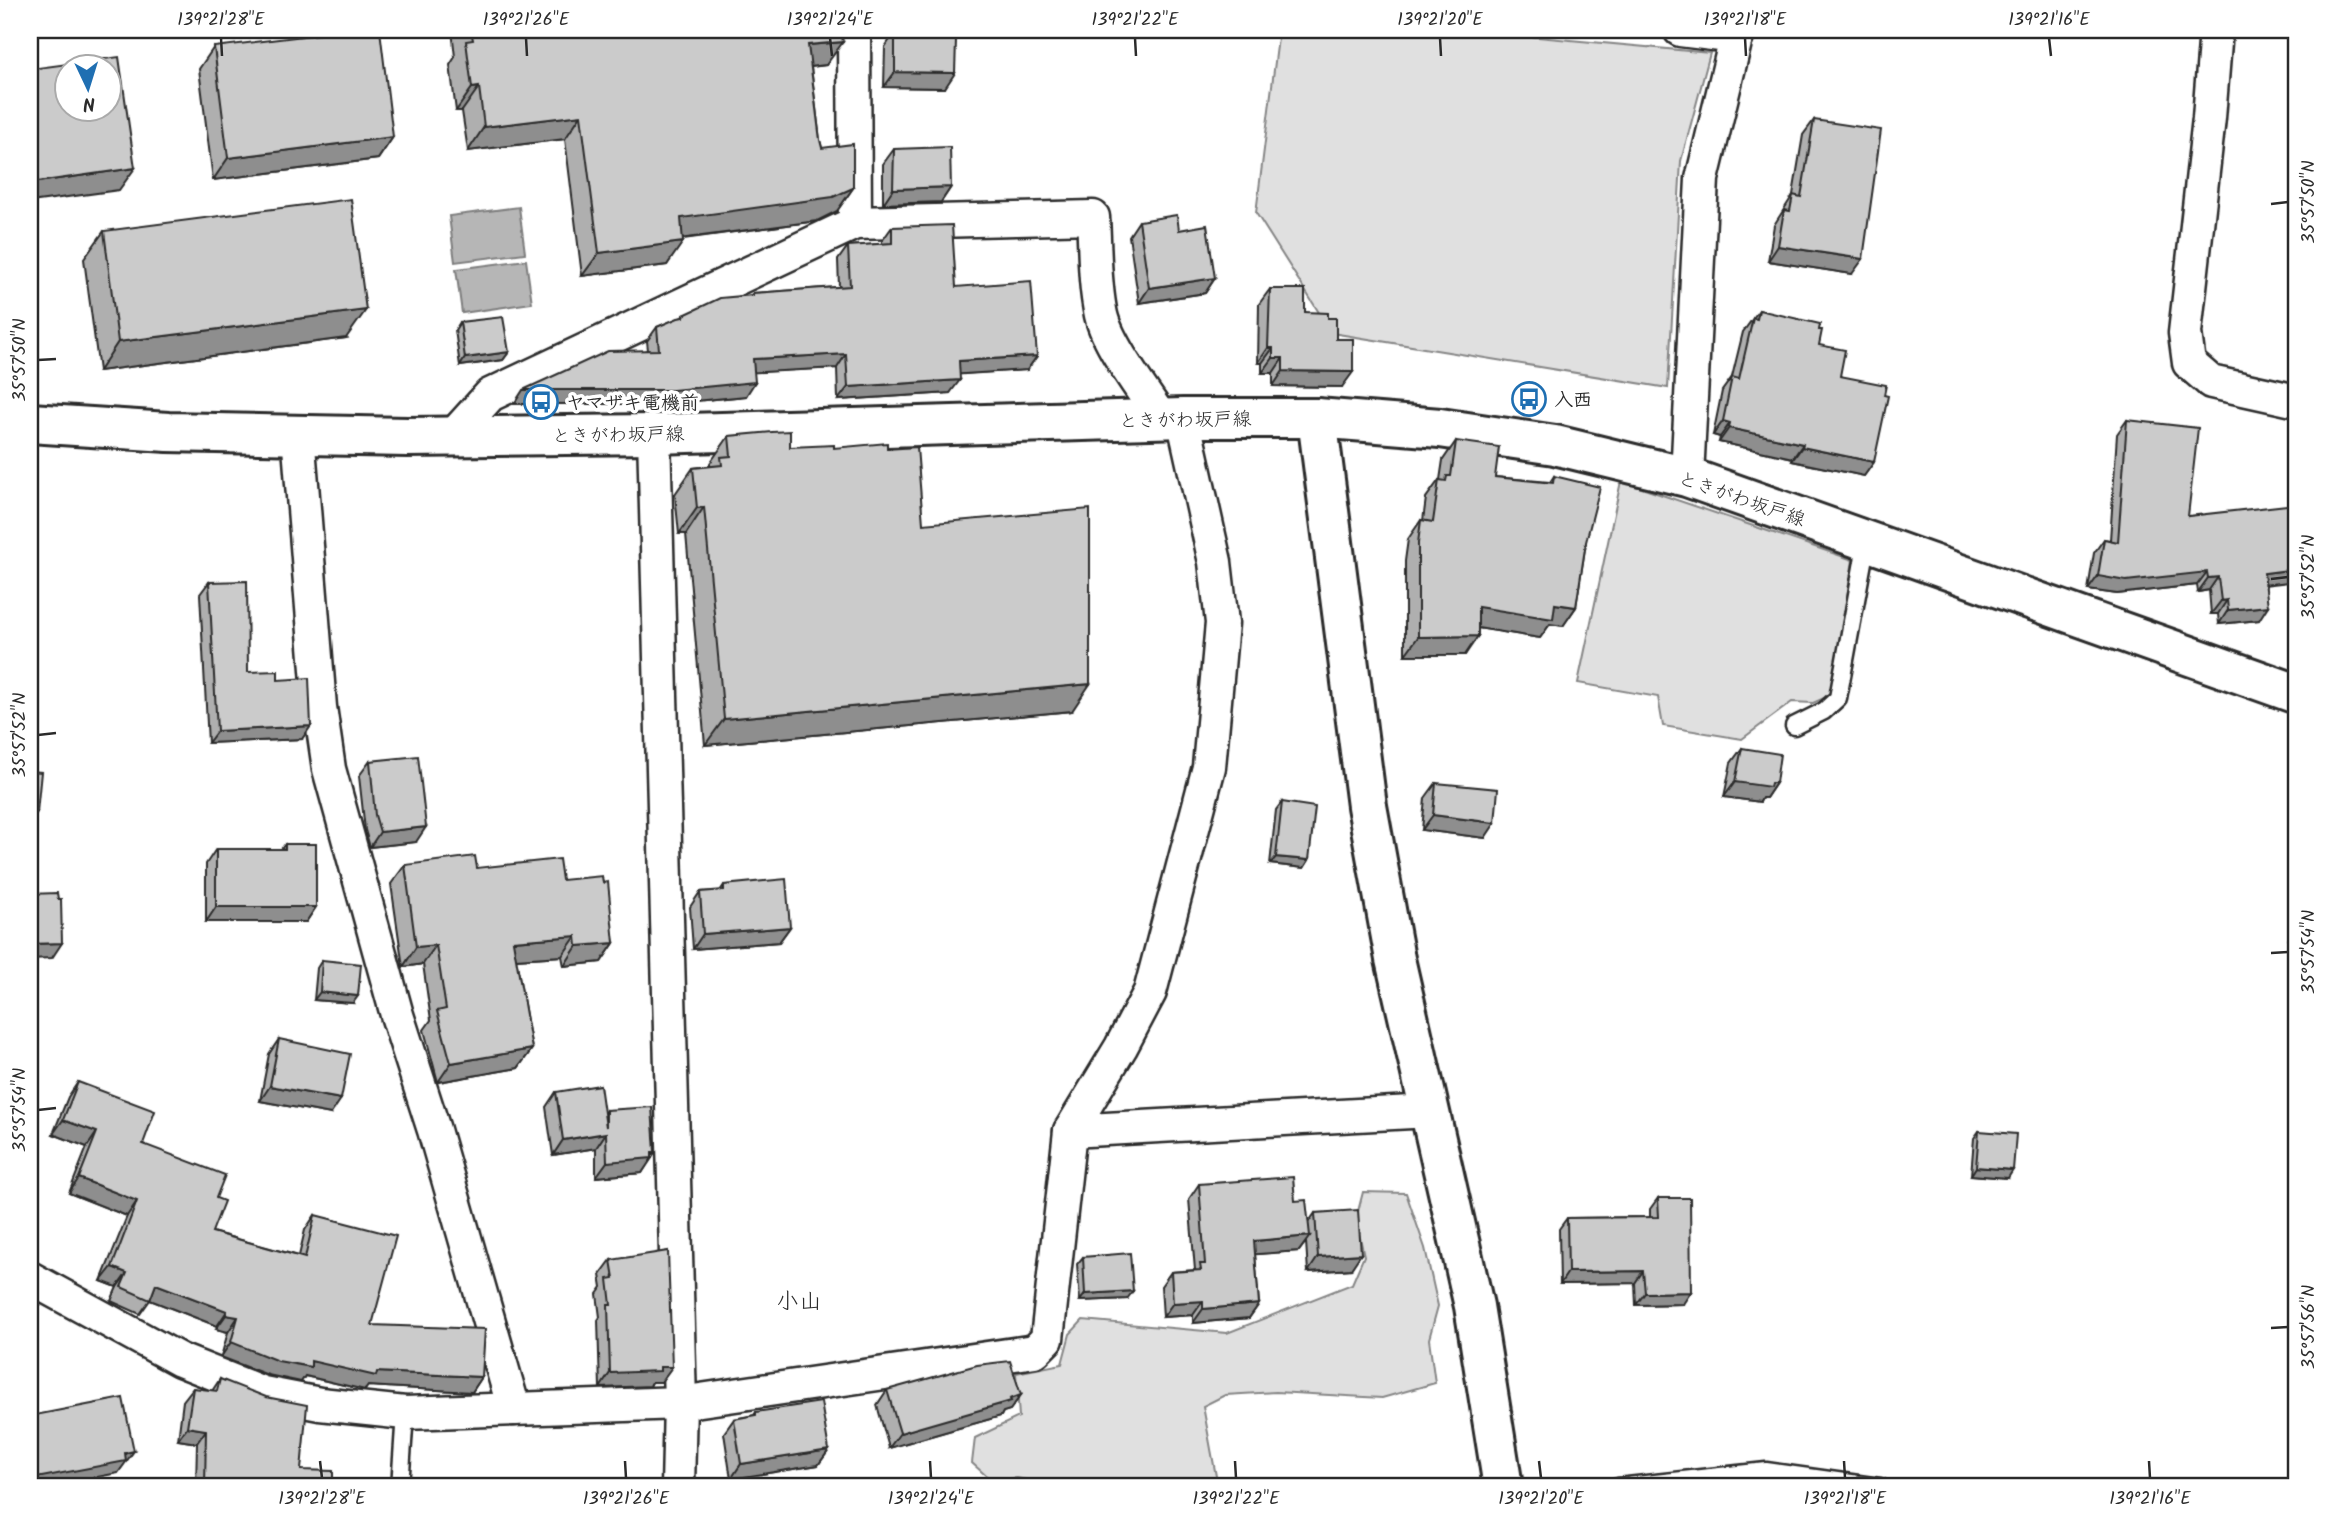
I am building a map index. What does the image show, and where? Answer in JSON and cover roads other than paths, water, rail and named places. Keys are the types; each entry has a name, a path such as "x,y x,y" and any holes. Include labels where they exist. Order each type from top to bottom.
{"main road":[{"name":"ときがわ坂戸線","path":"30,423 168,432 452,437 654,434 1172,418 1317,418 1440,428 1555,445 1687,477 2297,694"},
{"path":"1317,418 1367,806 1395,959 1474,1306 1503,1487"}],"street":[{"path":"854,30 855,223"},
{"path":"1680,30 1738,34 1702,179 1687,477"},
{"path":"2216,30 2185,333 2189,363 2211,382 2297,401"},
{"path":"30,1278 180,1360 263,1393 320,1404 405,1413 680,1403 1035,1351 1047,1339 1070,1131 1121,1047 1150,992 1209,767 1222,623 1215,562 1172,418 1114,344 1101,317 1093,217 855,223 490,395 452,437"},
{"path":"298,434 320,707 329,769 397,1015 434,1130 514,1409"},
{"path":"654,434 680,1403 678,1487"},
{"path":"1070,1131 1430,1111"}],"lane":[{"path":"1794,726 1824,711 1838,698 1867,540"},
{"path":"400,1487 405,1413"},
{"path":"1618,1487 1766,1471 1880,1487"}],"place":[{"name":"入西","path":"1529,399"},
{"name":"ヤマザキ電機前","path":"541,402"}],"district":[{"name":"小山","path":"799,1301"}]}
